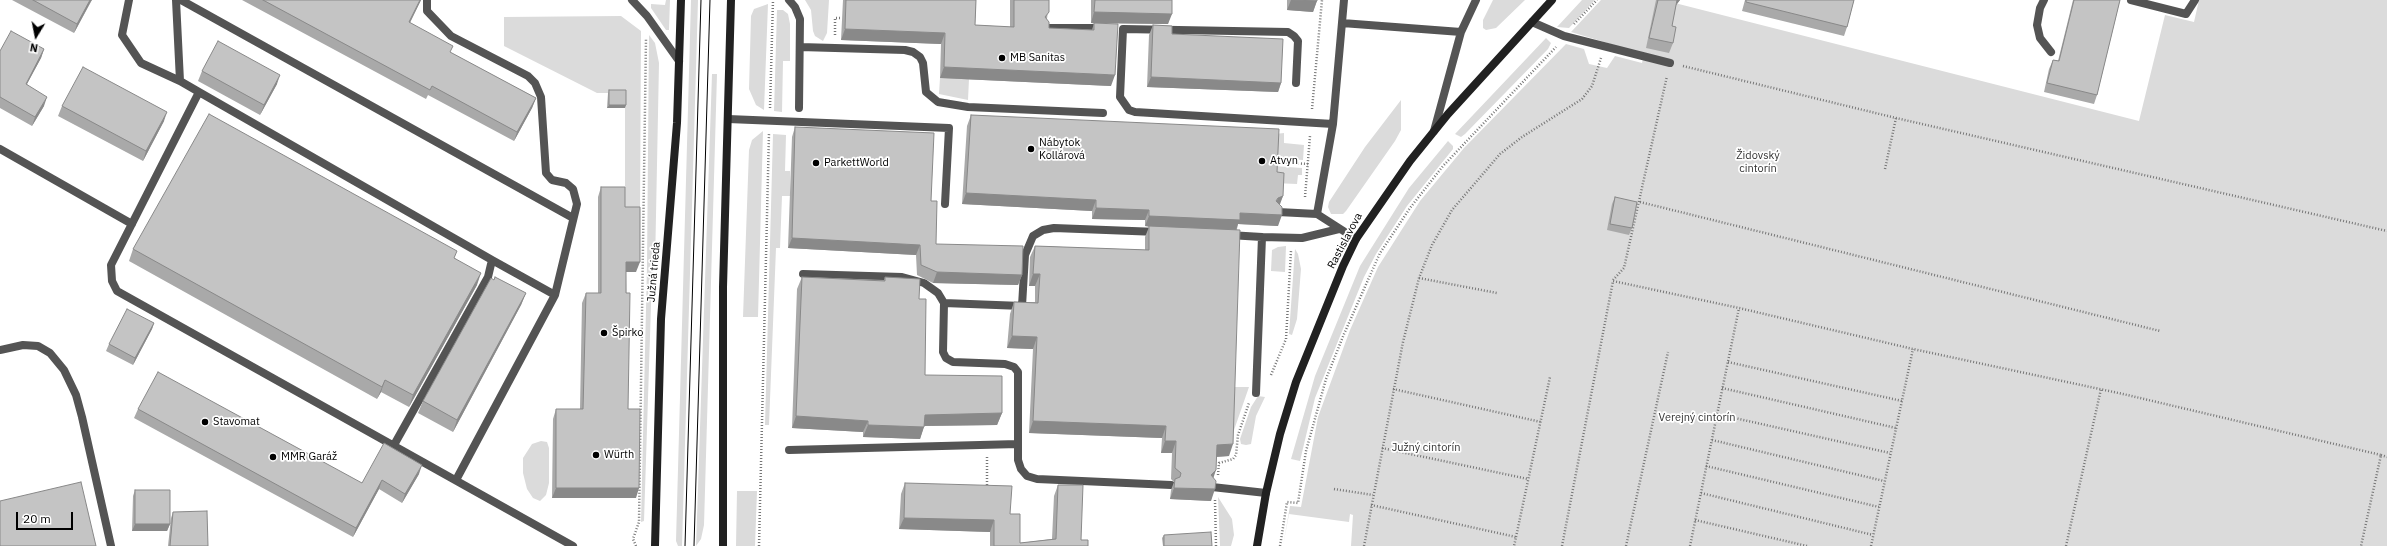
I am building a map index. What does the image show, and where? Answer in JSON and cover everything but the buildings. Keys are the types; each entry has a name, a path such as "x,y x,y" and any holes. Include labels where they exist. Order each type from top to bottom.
{"street":[{"name":"Južná trieda","path":"655,546 661,319 677,123 681,0"},
{"path":"723,546 724,484 722,388 731,0"},
{"name":"Rastislavova","path":"1258,546 1266,493 1280,434 1296,382 1343,266 1356,240 1377,207 1434,131 1552,0"}],"lane":[{"path":"129,0 122,35 141,63 180,81 555,295"},
{"path":"176,0 180,81"},
{"path":"181,0 573,218"},
{"path":"427,0 427,10 450,36 528,76 535,83 541,97 546,173 552,180 566,183 573,189 577,204 555,295 456,480"},
{"path":"632,0 647,16 679,61"},
{"path":"789,0 798,12 800,47 799,108"},
{"path":"1317,214 1333,124 1344,0"},
{"path":"1434,131 1461,32 1476,0"},
{"path":"2044,0 2040,8 2037,25 2040,38 2051,52"},
{"path":"2131,0 2186,14 2195,0"},
{"path":"1532,22 1564,36 1670,63"},
{"path":"1342,23 1461,32"},
{"path":"1047,28 1288,32 1298,41 1296,83"},
{"path":"1115,28 1120,97 1129,110 1135,112 1333,124"},
{"path":"800,47 905,50 913,52 920,57 923,63 926,92 938,102 968,107 1103,113"},
{"path":"199,92 111,265 112,281 118,291 573,546"},
{"path":"728,119 949,128 945,204"},
{"path":"0,149 132,224"},
{"path":"1278,212 1304,212 1317,214 1356,240"},
{"path":"944,303 1022,306 1025,255 1033,236 1043,230 1054,228 1163,232"},
{"path":"1218,235 1302,238 1339,229"},
{"path":"1256,392 1262,237"},
{"path":"394,446 488,277 492,260"},
{"path":"803,274 902,277 924,283 938,293 944,303 944,352 946,358 953,362 1006,364 1014,367 1018,372 1018,460 1021,469 1027,476 1037,479 1171,484"},
{"path":"0,350 23,345 38,346 50,353 64,370 76,395 82,417 111,546"},
{"path":"789,450 1018,444"},
{"path":"1214,487 1266,493"}],"path":[{"path":"770,111 773,0"},
{"path":"1304,212 1322,0"},
{"path":"1280,546 1287,502 1298,503 1306,451 1326,379 1380,253 1410,208 1443,166 1555,49 1564,36 1598,0"},
{"path":"636,546 633,539 639,522 647,16"},
{"path":"834,48 835,18 842,18"},
{"path":"1364,546 1403,342 1419,278 1432,245 1452,210 1484,170 1500,154 1522,137 1582,99 1592,86 1604,46"},
{"path":"1562,546 1613,281 1624,268 1670,63 1896,118 2387,231"},
{"path":"1885,169 1896,118"},
{"path":"759,546 769,129"},
{"path":"1274,162 1308,164"},
{"path":"1640,202 2160,331"},
{"path":"1216,546 1214,487 1219,463 1226,462 1236,455 1238,435 1252,394 1266,389 1286,339 1291,248 1302,238"},
{"path":"1419,278 1497,294"},
{"path":"1613,281 1739,308 1913,349 2101,389 2387,456"},
{"path":"1690,546 1739,308"},
{"path":"1871,546 1913,349"},
{"path":"1626,546 1668,352"},
{"path":"1728,362 1902,401"},
{"path":"1514,546 1550,377"},
{"path":"1722,388 1896,428"},
{"path":"1394,389 1540,422"},
{"path":"2066,546 2101,389"},
{"path":"1717,414 1890,453"},
{"path":"1712,440 1884,481"},
{"path":"987,445 987,489"},
{"path":"1382,448 1528,479"},
{"path":"2361,546 2381,455"},
{"path":"1706,466 1879,507"},
{"path":"1334,489 1373,495"},
{"path":"1700,494 1873,534"},
{"path":"1371,505 1516,537"},
{"path":"1695,520 1807,546"}],"green space":[{"path":"666,0 670,0 669,30 666,30 651,8 651,4 665,5"},
{"path":"691,0 698,0 682,546 678,546 676,541"},
{"path":"805,0 829,0 827,33 823,41 815,36 813,31 811,10"},
{"path":"1493,0 1525,0 1496,28 1486,30 1483,28 1483,20"},
{"path":"1582,0 1595,0 1569,28 1557,27"},
{"path":"1601,0 1663,0 2139,121 2165,15 2194,22 2199,0 2387,0 2387,546 1351,546 1353,515 1350,514 1349,522 1289,514 1283,546 1290,506 1301,507 1318,417 1350,330 1378,267 1420,201 1464,148 1566,44 1584,49 1589,64 1607,68 1615,56 1642,63 1644,54 1571,32"},
{"path":"768,4 764,110 756,105 749,89 751,16 754,9"},
{"path":"777,10 783,10 788,14 790,24 790,61 783,61 782,112 774,111"},
{"path":"621,16 641,31 640,216 625,217 625,93 597,93 504,46 504,17"},
{"path":"649,35 655,43 659,63 655,266 652,275 644,521 641,522 647,266"},
{"path":"1546,38 1551,43 1548,49 1465,134 1461,137 1455,134"},
{"path":"712,74 717,74 704,525 701,539 696,546"},
{"path":"940,78 969,79 968,100 939,94"},
{"path":"1401,100 1401,130 1395,141 1346,211 1343,214 1331,214 1328,207 1329,202 1365,147"},
{"path":"763,131 758,317 743,317 749,150 752,140"},
{"path":"1284,133 1284,143 1304,145 1303,160 1274,158 1275,134"},
{"path":"773,134 786,135 785,171 790,171 790,196 782,196 780,248 776,248 769,425 765,425"},
{"path":"1448,141 1453,146 1453,149 1407,206 1376,254 1364,277 1315,398 1300,461 1291,459 1315,376 1360,266 1409,188"},
{"path":"1274,166 1302,168 1302,175 1298,175 1297,184 1273,183"},
{"path":"1286,246 1285,272 1271,271 1272,250 1278,247"},
{"path":"1295,249 1298,254 1301,269 1297,319 1292,335 1289,334"},
{"path":"1231,387 1249,387 1233,433 1233,440 1229,440"},
{"path":"1258,396 1265,397 1256,416 1251,444 1241,444 1240,439 1251,407"},
{"path":"541,441 547,442 549,448 549,483 546,495 540,501 533,498 527,489 523,473 523,458 532,444"},
{"path":"737,491 757,491 755,546 736,546"},
{"path":"1218,497 1232,519 1234,535 1231,546 1220,546"}],"tram line":[{"path":"685,546 701,0"},
{"path":"694,546 710,0"}],"place":[{"name":"MB Sanitas","path":"1002,58"},
{"name":"Nábytok Kollárová","path":"1031,149"},
{"name":"Atvyn","path":"1262,161"},
{"name":"ParkettWorld","path":"816,163"},
{"name":"Špirko","path":"604,333"},
{"name":"Stavomat","path":"205,422"},
{"name":"Würth","path":"596,455"},
{"name":"MMR Garáž","path":"273,457"}],"park label":[{"name":"Židovský cintorín","path":"1758,162"},
{"name":"Verejný cintorín","path":"1697,418"},
{"name":"Južný cintorín","path":"1426,448"}]}
